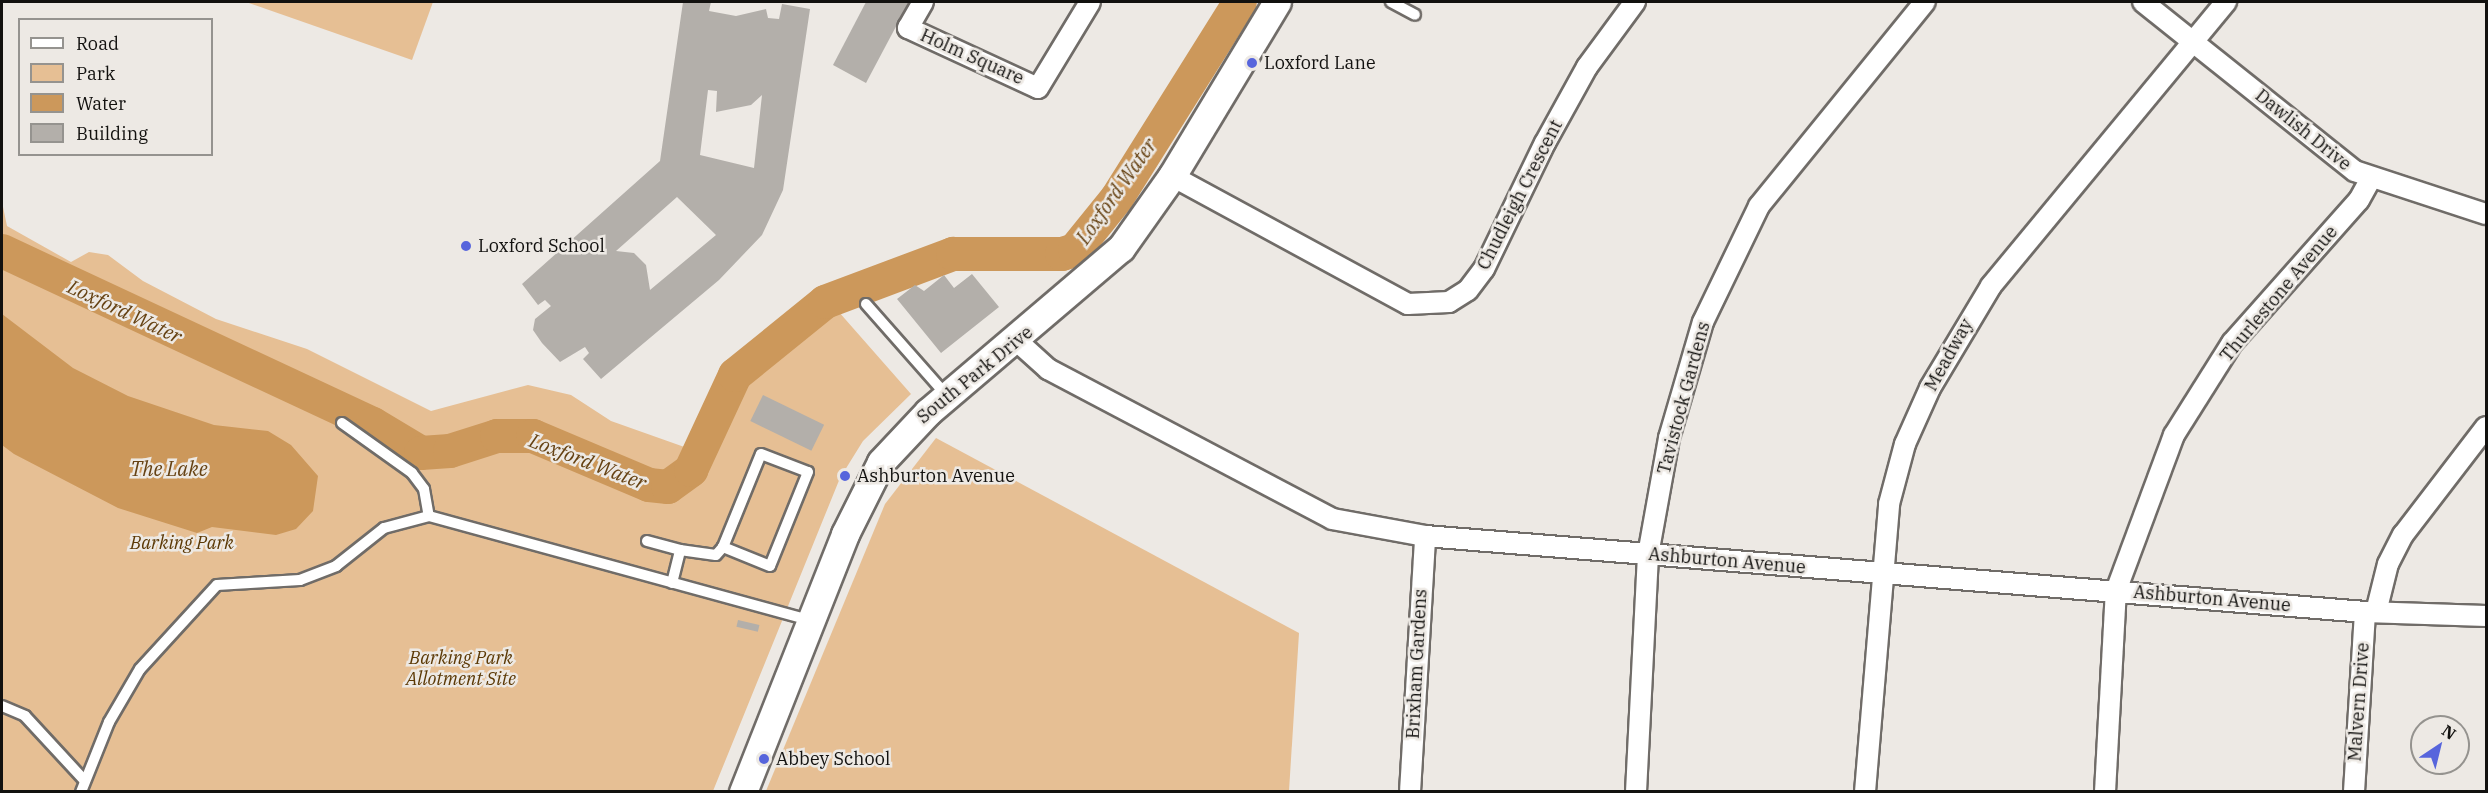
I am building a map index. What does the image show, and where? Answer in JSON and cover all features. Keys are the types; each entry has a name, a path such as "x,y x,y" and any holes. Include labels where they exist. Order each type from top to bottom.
{"street":[{"name":"Holm Square","path":"923,2 908,28 1038,88 1090,2"},
{"name":"South Park Drive","path":"743,792 810,620 881,462 947,396 1017,341 1121,248 1172,176 1277,2"},
{"name":"Chudleigh Crescent","path":"1172,176 1408,304 1449,302 1468,290 1484,269 1545,143 1587,68 1635,2"},
{"name":"Tavistock Gardens","path":"1636,792 1648,555 1669,438 1703,322 1759,206 1925,2"},
{"name":"Dawlish Drive","path":"2143,2 2355,171 2487,214"},
{"name":"Meadway","path":"1865,792 1880,573 1905,444 1952,344 1990,286 2226,2"},
{"name":"Thurlestone Avenue","path":"2105,792 2116,591 2174,435 2232,343 2359,200 2371,178"},
{"name":"Ashburton Avenue","path":"1017,341 1048,369 1332,519 1425,536 1648,555 2370,612 2487,616"},
{"name":"Malvern Drive","path":"2354,792 2370,612 2388,564 2403,535 2487,427"},
{"name":"Brixham Gardens","path":"1410,792 1425,536"}],"lane":[{"path":"1391,2 1415,15"},
{"path":"866,304 947,396"},
{"path":"342,423 412,473 424,489 429,516"},
{"path":"647,541 680,550 716,555 723,547 761,454 808,472 770,566 723,547"},
{"path":"81,792 84,780 140,669 217,585 300,580 336,566 384,528 429,516 810,620"},
{"path":"672,583 680,550"},
{"path":"2,706 25,716 84,780"}],"green space":[{"path":"246,2 433,2 412,60"},
{"path":"2,202 7,226 71,262 89,252 108,255 143,281 216,319 307,349 431,411 528,385 571,395 611,421 690,449 678,471 661,476 524,424 489,426 442,443 419,441 380,418 100,290 2,239"},
{"name":"Barking Park","path":"2,256 432,459 477,444 529,440 645,489 681,487 699,466 739,377 831,303 911,394 863,441 840,478 713,791 2,792"},
{"path":"936,438 1299,633 1289,791 766,791 885,504"}],"water":[{"name":"The Lake","path":"2,314 73,368 128,396 214,425 268,431 291,445 318,476 313,511 296,529 276,535 212,527 197,533 118,508 14,454 2,445"}],"building":[{"path":"683,2 711,2 709,11 736,16 766,9 768,18 779,19 782,4 810,9 783,190 762,235 719,280 601,379 583,359 589,353 585,347 560,362 542,343 533,330 535,319 551,306 545,300 538,305 522,284 660,161","holes":["708,90 717,91 716,112 751,105 762,95 754,168 700,155","677,197 716,235 650,290 646,265 634,253 616,251"]},
{"path":"866,2 909,2 866,83 833,65"},
{"path":"972,274 999,307 941,353 897,299 915,285 924,291 944,275 954,288"},
{"path":"763,395 824,425 811,451 750,421"},
{"path":"738,620 759,625 758,632 736,627"}],"waterway":[{"name":"Loxford Water","path":"2,251 373,424 421,453 450,451 497,436 533,436 649,485 668,487 691,470 735,375 825,302 953,254 1062,254 1075,250 1117,198 1240,2"}],"place":[{"name":"Loxford Lane","path":"1252,63"},
{"name":"Loxford School","path":"466,246"},
{"name":"Ashburton Avenue","path":"845,476"},
{"name":"Abbey School","path":"764,759"}],"park label":[{"name":"Barking Park Allotment Site","path":"461,669"}]}
